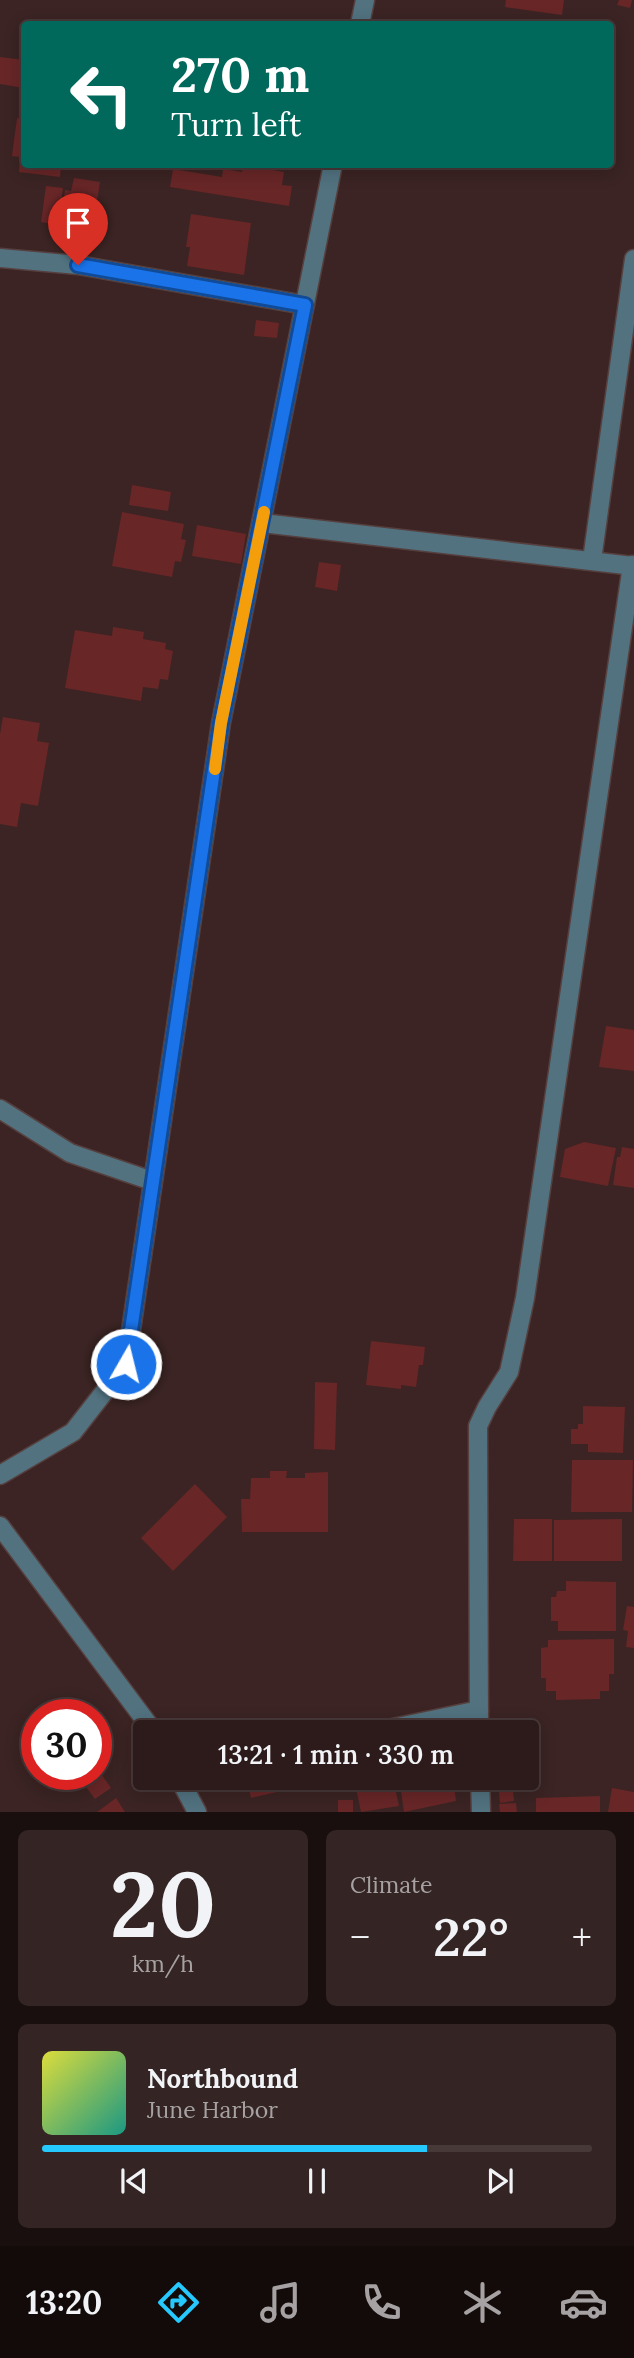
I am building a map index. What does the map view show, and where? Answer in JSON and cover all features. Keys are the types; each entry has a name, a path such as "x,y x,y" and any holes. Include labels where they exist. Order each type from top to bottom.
{"street":[{"path":"361,21 365,0"},
{"path":"0,1475 73,1432 126,1364 221,723 332,168"},
{"path":"0,258 78,265 305,305"},
{"path":"592,560 634,259"},
{"path":"262,523 633,566 524,1297 509,1373 478,1426 479,1720"},
{"path":"0,1109 70,1153 152,1181"},
{"path":"0,1526 145,1720"},
{"path":"431,1720 479,1710"},
{"path":"185,1790 197,1812"},
{"path":"480,1790 481,1812"}],"building":[{"path":"506,0 564,0 562,15 505,7"},
{"path":"619,0 632,0 630,8 617,5"},
{"path":"0,57 21,60 21,88 0,84"},
{"path":"17,118 21,119 21,168 61,168 60,177 19,172 20,157 12,156"},
{"path":"243,168 261,168 284,172 282,185 292,186 289,206 170,187 173,169 222,177 223,169 242,172"},
{"path":"74,178 100,182 90,245 63,241 69,206 63,205 65,190 71,191"},
{"path":"46,186 63,188 58,225 41,222"},
{"path":"191,214 251,223 244,275 187,266 190,247 186,247"},
{"path":"256,320 279,323 277,338 254,336"},
{"path":"132,485 171,492 168,511 129,505"},
{"path":"122,512 184,524 181,539 186,540 181,562 175,561 172,577 112,566"},
{"path":"197,525 246,534 241,564 192,556"},
{"path":"319,562 341,565 337,591 315,587"},
{"path":"113,627 144,632 143,639 166,643 165,649 173,651 168,680 160,679 158,689 143,687 141,701 65,688 75,630 112,636"},
{"path":"3,717 40,723 37,741 49,743 38,806 21,803 17,827 0,824 0,734"},
{"path":"606,1026 634,1030 634,1071 599,1067"},
{"path":"584,1142 616,1148 608,1186 560,1177 565,1149"},
{"path":"622,1147 634,1149 634,1188 613,1185 617,1157 620,1157"},
{"path":"371,1341 425,1347 416,1387 401,1385 401,1389 366,1385"},
{"path":"315,1382 337,1383 335,1450 314,1449"},
{"path":"583,1406 625,1407 623,1453 588,1452 588,1444 571,1444 571,1429 578,1429 578,1424 583,1424"},
{"path":"572,1460 633,1460 632,1512 571,1512"},
{"path":"270,1471 287,1471 286,1478 305,1478 305,1473 328,1472 328,1532 242,1532 241,1499 250,1499 251,1478 270,1478"},
{"path":"195,1484 227,1517 173,1571 141,1538"},
{"path":"514,1519 552,1519 552,1561 513,1561"},
{"path":"622,1519 622,1561 554,1561 554,1520"},
{"path":"566,1581 616,1582 616,1631 558,1631 558,1621 551,1621 551,1597 556,1597 557,1591 566,1591"},
{"path":"627,1606 634,1607 634,1648 626,1647 628,1631 623,1630"},
{"path":"614,1639 614,1674 609,1674 609,1691 600,1691 600,1699 556,1700 556,1691 546,1691 546,1678 541,1678 541,1648 548,1647 548,1640"},
{"path":"612,1788 634,1792 634,1812 608,1812"},
{"path":"88,1790 108,1790 95,1799"},
{"path":"249,1790 277,1790 277,1792 251,1798"},
{"path":"356,1790 396,1790 399,1806 361,1812"},
{"path":"401,1790 455,1790 456,1801 404,1812"},
{"path":"499,1790 513,1790 514,1801 500,1803"},
{"path":"600,1796 600,1812 536,1812 536,1798"},
{"path":"116,1798 125,1812 97,1812"},
{"path":"338,1800 353,1800 353,1812 338,1812"},
{"path":"516,1803 517,1812 500,1812 499,1804"}],"slow traffic":[{"path":"215,769 221,723 264,512"}],"route":[{"path":"78,265 305,305 221,723 126,1364"}]}
